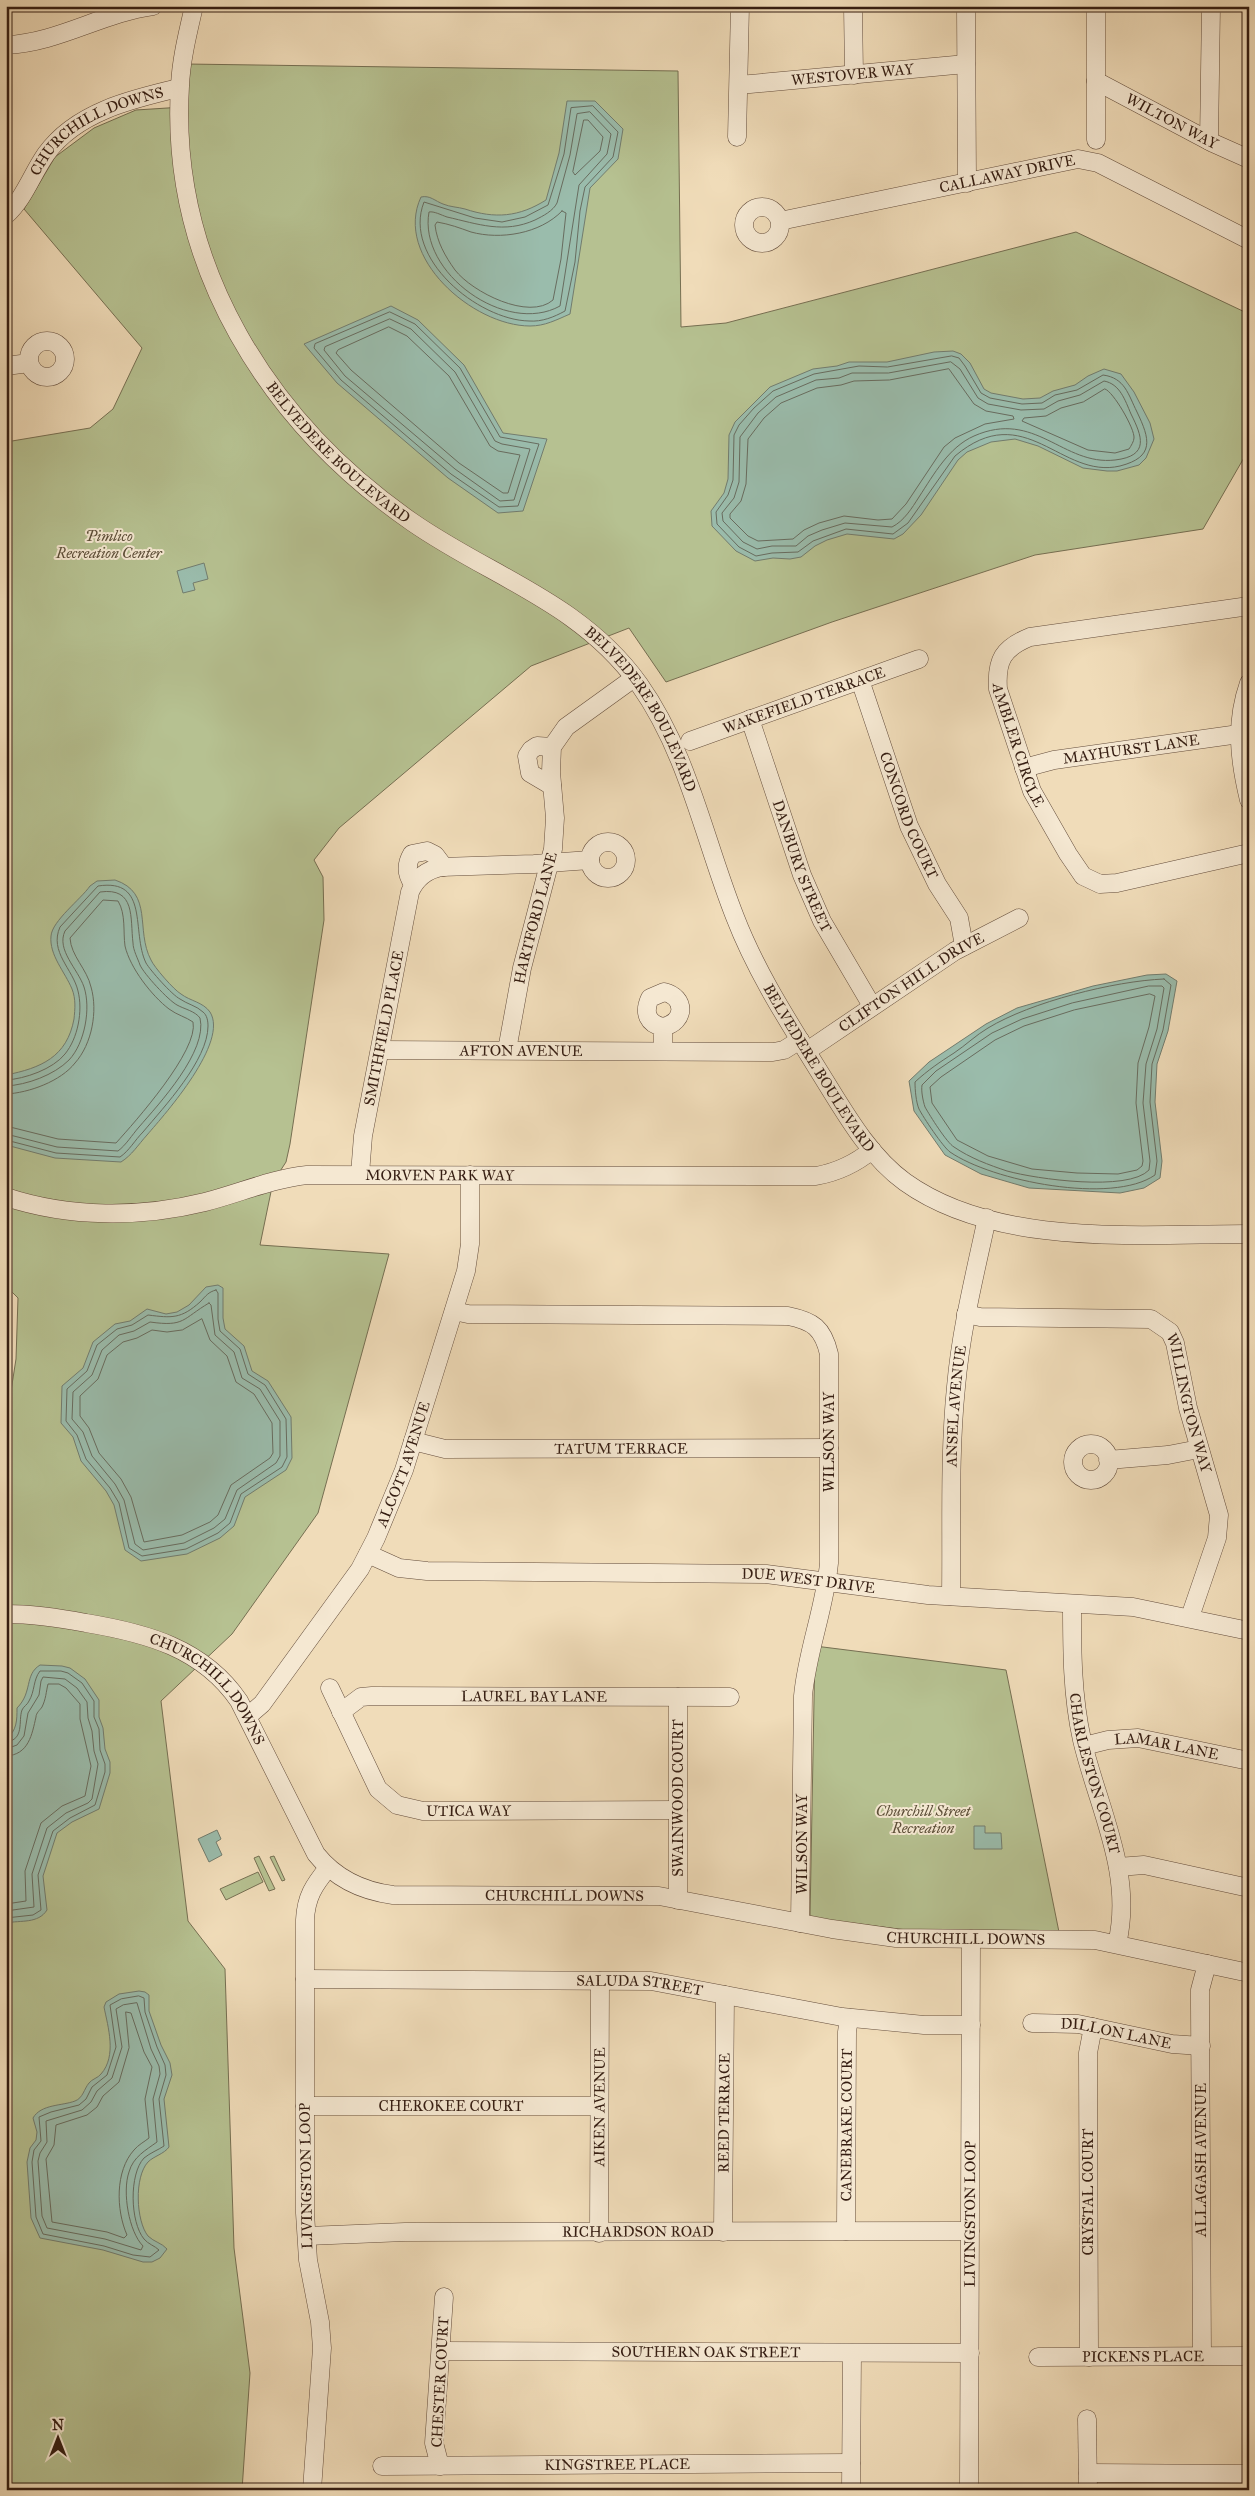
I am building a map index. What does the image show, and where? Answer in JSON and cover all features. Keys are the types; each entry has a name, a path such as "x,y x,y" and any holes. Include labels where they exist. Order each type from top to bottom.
{"street":[{"path":"6,45 48,40 116,15 153,6"},
{"name":"BELVEDERE BOULEVARD","path":"194,6 180,88 181,149 185,186 200,247 214,290 256,366 290,412 323,448 362,484 412,522 457,550 549,600 592,633 613,652 634,678 656,711 675,746 713,860 749,953 803,1046 845,1113 872,1150 900,1178 932,1200 987,1218 1039,1230 1077,1234 1249,1234"},
{"path":"737,137 740,6"},
{"path":"853,6 854,75"},
{"path":"966,6 967,183"},
{"path":"1096,6 1096,140"},
{"path":"1209,141 1210,6"},
{"name":"WESTOVER WAY","path":"739,85 966,64"},
{"name":"WILTON WAY","path":"1096,81 1209,141 1249,159"},
{"name":"CHURCHILL DOWNS","path":"6,215 26,190 48,151 80,124 121,103 180,88"},
{"name":"CALLAWAY DRIVE","path":"780,221 1065,161 1088,160 1098,163 1249,240"},
{"path":"6,366 30,363"},
{"name":"AMBLER CIRCLE","path":"1249,609 1242,607 1030,637 1014,644 1002,656 997,672 998,689 1032,791 1068,854 1083,876 1100,884 1117,883 1249,854"},
{"name":"WAKEFIELD TERRACE","path":"690,741 919,659"},
{"path":"552,786 530,773 527,765 527,756 530,750 537,746 552,747 566,727 634,678"},
{"name":"CONCORD COURT","path":"860,680 909,826 937,884 959,918 964,946"},
{"path":"1249,683 1241,712 1239,734 1239,752 1249,800"},
{"name":"DANBURY STREET","path":"750,719 802,875 822,921 872,1006"},
{"name":"MAYHURST LANE","path":"1024,768 1054,760 1239,734"},
{"name":"HARTFORD LANE","path":"507,1050 522,968 549,864 554,834 552,747"},
{"name":"SMITHFIELD PLACE","path":"360,1174 363,1136 413,884 407,870 408,861 412,854 428,850 435,855 444,867 549,864 590,860"},
{"name":"CLIFTON HILL DRIVE","path":"803,1046 872,1006 964,946 1019,918"},
{"path":"663,1028 663,1051"},
{"name":"AFTON AVENUE","path":"380,1050 773,1052 803,1046"},
{"name":"MORVEN PARK WAY","path":"6,1197 56,1210 126,1213 177,1208 283,1178 360,1174 816,1176 843,1169 858,1162 872,1150"},
{"name":"ALCOTT AVENUE","path":"248,1716 262,1704 320,1627 368,1554 392,1503 454,1311 469,1256 470,1175"},
{"name":"ANSEL AVENUE","path":"951,1596 953,1421 966,1314 987,1218"},
{"name":"WILSON WAY","path":"454,1311 468,1314 788,1316 804,1319 817,1328 826,1338 830,1354 827,1582 805,1677 803,1696 800,1923"},
{"name":"WILLINGTON WAY","path":"966,1314 980,1317 1151,1319 1160,1323 1170,1332 1175,1343 1188,1408 1199,1449 1217,1504 1219,1527 1190,1617"},
{"name":"TATUM TERRACE","path":"413,1441 445,1449 829,1448"},
{"path":"1108,1460 1160,1456 1199,1449"},
{"name":"DUE WEST DRIVE","path":"368,1554 399,1568 413,1570 766,1574 951,1596 1133,1607 1190,1617 1249,1631"},
{"name":"CHARLESTON COURT","path":"1072,1604 1073,1678 1076,1708 1084,1746 1118,1867 1122,1900 1120,1931 1117,1944"},
{"name":"CHURCHILL DOWNS","path":"6,1614 40,1615 102,1626 163,1641 192,1656 232,1690 248,1716 309,1844 328,1868 362,1889 393,1895 642,1895 896,1938 1071,1938 1117,1944 1249,1973"},
{"name":"UTICA WAY","path":"330,1688 378,1789 397,1805 409,1809 678,1810"},
{"name":"LAUREL BAY LANE","path":"341,1712 361,1698 372,1696 730,1697"},
{"name":"SWAINWOOD COURT","path":"678,1697 678,1900"},
{"name":"LAMAR LANE","path":"1084,1746 1108,1740 1138,1738 1249,1761"},
{"path":"1118,1867 1144,1865 1249,1888"},
{"name":"LIVINGSTON LOOP","path":"312,2490 322,2348 320,2322 308,2260 304,2106 305,1979 308,1897 314,1885 328,1868"},
{"name":"LIVINGSTON LOOP","path":"969,2490 971,1939"},
{"name":"ALLAGASH AVENUE","path":"1202,2356 1200,1990 1207,1964"},
{"name":"SALUDA STREET","path":"305,1979 651,1981 849,2018 924,2024 971,2025"},
{"name":"AIKEN AVENUE","path":"599,2233 600,1981"},
{"name":"REED TERRACE","path":"723,2232 725,1995"},
{"name":"CANEBRAKE COURT","path":"846,2231 846,2032 849,2018"},
{"name":"DILLON LANE","path":"1032,2023 1078,2024 1172,2044 1201,2046"},
{"name":"CRYSTAL COURT","path":"1089,2357 1088,2053 1093,2027"},
{"name":"CHEROKEE COURT","path":"304,2106 599,2106"},
{"name":"RICHARDSON ROAD","path":"307,2236 405,2232 970,2231"},
{"name":"CHESTER COURT","path":"440,2466 434,2442 444,2298"},
{"name":"SOUTHERN OAK STREET","path":"441,2351 970,2353"},
{"path":"851,2490 852,2353"},
{"name":"PICKENS PLACE","path":"1038,2357 1249,2356"},
{"path":"1087,2419 1088,2482 1249,2474"},
{"name":"KINGSTREE PLACE","path":"382,2466 851,2463"}],"green space":[{"name":"Pimlico Recreation Center","path":"186,64 678,71 681,327 726,323 1076,232 1249,314 1249,449 1203,529 1035,555 832,622 666,682 629,628 531,666 339,828 314,860 323,877 324,920 290,1144 286,1162 273,1182 260,1245 389,1254 318,1513 232,1634 161,1701 188,1921 225,1969 234,2248 250,2373 242,2490 6,2490 6,1423 16,1359 18,1298 6,1286 6,442 90,428 113,409 142,348 24,209 55,157 94,128 136,110 183,107"},
{"name":"Churchill Street Recreation","path":"815,1646 1006,1670 1059,1932 923,1932 810,1918"},
{"path":"259,1856 275,1889 269,1891 254,1858"},
{"path":"274,1856 285,1880 282,1881 270,1857"},
{"path":"258,1872 263,1882 226,1900 220,1889"}],"water":[{"path":"567,101 595,101 623,129 618,159 590,188 570,314 535,326 508,323 485,314 463,301 444,284 428,264 418,242 415,220 421,197 430,198 448,206 497,215 507,215 526,210 546,200 559,153"},
{"path":"391,306 418,320 464,365 503,433 547,439 523,511 498,513 448,478 337,383 304,344"},
{"path":"953,351 961,354 970,363 984,389 991,393 1023,399 1040,398 1053,391 1075,385 1088,376 1104,369 1121,374 1134,392 1150,423 1154,439 1146,458 1139,465 1117,471 1107,471 1083,468 1038,446 1015,439 991,442 967,452 958,460 921,515 903,534 894,539 847,534 815,546 801,557 790,559 773,558 755,561 736,551 712,526 711,511 724,493 728,479 729,435 735,422 770,387 813,369 837,366 849,362 887,362 934,352"},
{"path":"204,563 208,579 193,583 195,590 183,593 177,571"},
{"path":"115,880 127,886 135,894 142,914 146,948 156,968 178,992 204,1006 210,1012 214,1025 211,1041 193,1076 168,1111 135,1150 121,1162 55,1158 10,1146 6,1144 6,1075 30,1069 59,1052 71,1032 74,1019 75,1004 73,993 52,950 51,936 53,930 61,917 90,886 97,881"},
{"path":"1166,974 1177,981 1168,1031 1157,1064 1155,1102 1162,1161 1160,1178 1144,1188 1120,1193 1029,1188 981,1174 945,1155 914,1111 909,1081 929,1062 986,1024 1017,1008 1093,986 1147,975"},
{"path":"218,1285 223,1288 225,1329 244,1346 252,1371 268,1381 291,1417 292,1458 286,1470 245,1497 234,1526 220,1538 187,1554 141,1561 125,1550 114,1505 106,1491 81,1461 73,1437 61,1423 62,1386 83,1368 93,1342 115,1324 130,1321 147,1309 166,1314 177,1312 189,1305 206,1287"},
{"path":"40,1665 70,1668 85,1679 99,1700 99,1717 103,1728 105,1749 110,1762 110,1773 99,1809 72,1822 57,1833 43,1876 47,1910 39,1918 6,1923 6,1739 14,1729 17,1708 25,1696 32,1674"},
{"path":"974,1826 985,1826 985,1833 1001,1833 1002,1849 974,1849"},
{"path":"217,1830 221,1839 216,1842 222,1855 209,1862 198,1839"},
{"path":"139,1991 149,1995 149,2011 161,2045 170,2063 172,2075 164,2099 169,2147 148,2162 140,2178 138,2199 144,2229 150,2238 167,2249 160,2258 152,2262 143,2262 103,2250 40,2238 31,2218 27,2162 30,2148 36,2140 37,2132 33,2118 37,2113 52,2106 78,2100 89,2083 100,2075 106,2067 109,2059 110,2041 104,2007 106,2002 119,1994"}]}
